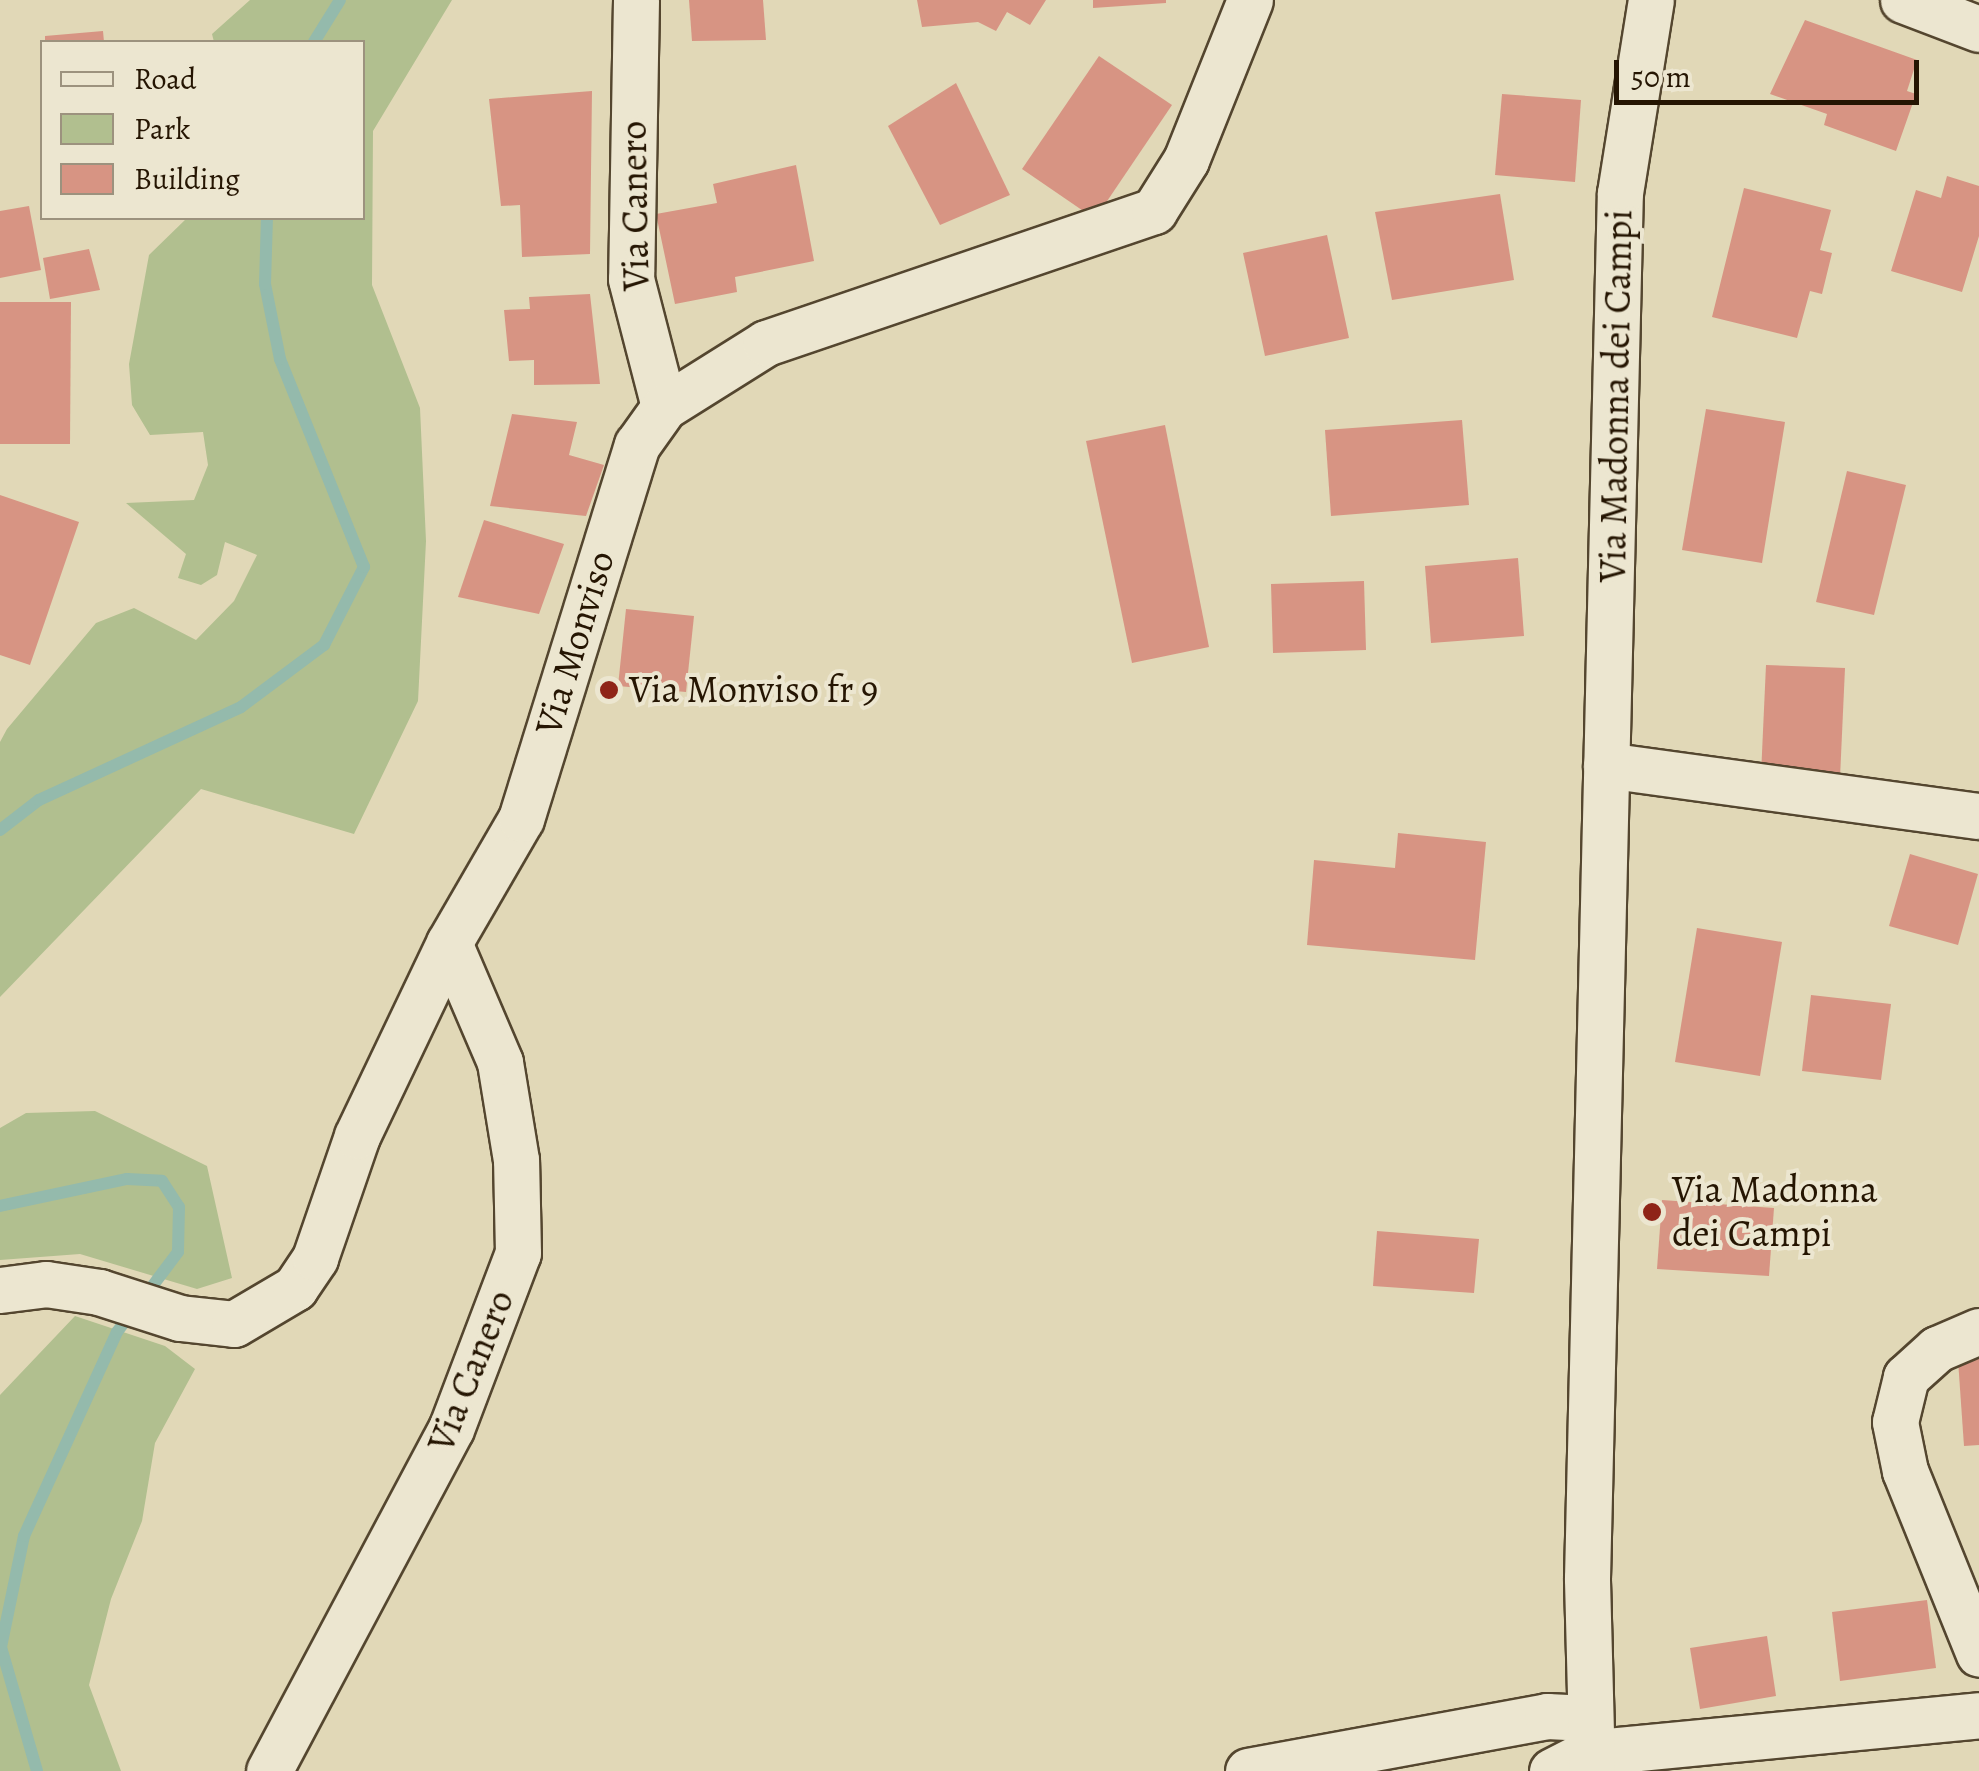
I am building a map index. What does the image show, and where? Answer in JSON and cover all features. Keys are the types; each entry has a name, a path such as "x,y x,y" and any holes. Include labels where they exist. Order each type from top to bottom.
{"street":[{"name":"Via Canero","path":"636,0 631,279 664,408"},
{"name":"Via Monviso","path":"0,1290 46,1284 99,1292 180,1318 234,1324 295,1288 314,1258 357,1136 449,943 520,819 637,446 664,408 766,344 1154,210 1186,160 1250,0"},
{"name":"Via Madonna dei Campi","path":"1579,1753 1620,194 1651,0"},
{"path":"1903,0 1979,29"},
{"path":"1606,765 1979,816"},
{"name":"Via Canero","path":"269,1771 451,1430 518,1254 516,1160 500,1062 449,943"},
{"path":"1979,1331 1937,1349 1906,1376 1895,1422 1905,1470 1979,1654"},
{"path":"1248,1771 1546,1716 1579,1753 1979,1715"}],"green space":[{"path":"250,0 452,0 373,131 372,285 420,408 426,541 418,701 354,834 201,789 0,997 0,742 7,729 96,623 134,608 196,640 234,601 257,555 225,542 217,575 201,585 178,578 186,554 126,503 194,500 208,465 203,432 150,435 132,405 129,364 149,255 185,220 365,220 365,40 214,40 212,34"},
{"path":"95,1111 207,1166 232,1278 197,1289 80,1254 0,1260 0,1128 26,1113"},
{"path":"75,1316 165,1346 195,1369 155,1443 142,1521 111,1599 89,1685 121,1771 0,1771 0,1395"}],"building":[{"path":"689,0 763,0 766,40 692,41"},
{"path":"917,0 1046,0 1030,25 1007,12 996,31 978,22 922,27"},
{"path":"1093,0 1166,0 1166,3 1093,8"},
{"path":"1805,20 1917,60 1907,91 1916,94 1896,151 1824,125 1827,114 1770,94"},
{"path":"103,31 104,40 45,40 45,36"},
{"path":"1099,56 1172,105 1095,219 1022,169"},
{"path":"956,83 1010,195 940,225 888,126"},
{"path":"592,91 590,254 522,257 520,205 501,206 489,99"},
{"path":"1502,94 1581,100 1575,182 1495,175"},
{"path":"796,165 814,261 735,277 737,292 675,304 656,214 717,203 713,184"},
{"path":"1947,176 1979,186 1979,236 1962,292 1891,271 1916,190 1941,198"},
{"path":"1744,188 1831,210 1820,250 1832,253 1822,294 1810,291 1797,338 1712,317"},
{"path":"1500,194 1514,280 1392,300 1375,212"},
{"path":"29,206 41,270 0,278 0,211"},
{"path":"1327,235 1349,338 1265,356 1243,253"},
{"path":"89,249 100,290 50,299 43,258"},
{"path":"590,294 600,384 534,385 534,360 509,361 504,310 530,309 529,297"},
{"path":"0,302 71,302 70,444 0,444"},
{"path":"1706,409 1785,422 1762,563 1682,550"},
{"path":"512,414 577,422 569,455 604,465 586,516 490,506"},
{"path":"1462,420 1469,505 1331,516 1325,430"},
{"path":"1165,425 1209,647 1132,663 1086,441"},
{"path":"1847,471 1906,485 1874,615 1816,602"},
{"path":"0,495 79,522 30,665 0,655"},
{"path":"484,520 564,544 539,614 458,597"},
{"path":"1518,558 1524,636 1431,643 1425,566"},
{"path":"1364,581 1366,650 1273,653 1271,584"},
{"path":"626,609 694,616 686,692 618,686"},
{"path":"1766,665 1845,668 1840,778 1761,775"},
{"path":"1398,833 1486,842 1475,960 1307,945 1314,860 1395,868"},
{"path":"1910,854 1978,874 1958,945 1889,926"},
{"path":"1697,928 1782,942 1760,1076 1675,1062"},
{"path":"1811,995 1891,1004 1881,1080 1802,1071"},
{"path":"1662,1200 1774,1208 1769,1276 1657,1269"},
{"path":"1377,1231 1479,1239 1474,1293 1373,1286"},
{"path":"1979,1358 1979,1445 1964,1446 1958,1360"},
{"path":"1927,1600 1936,1668 1840,1681 1832,1612"},
{"path":"1767,1636 1776,1696 1700,1709 1690,1648"}],"waterway":[{"path":"315,40 340,0"},
{"path":"0,830 39,800 241,707 324,645 364,567 280,359 265,284 267,220"},
{"path":"0,1206 127,1179 162,1181 179,1207 178,1252 145,1296"},
{"path":"37,1771 1,1647 24,1536 117,1332 133,1311"}],"place":[{"name":"Via Monviso fr 9","path":"609,690"},
{"name":"Via Madonna dei Campi","path":"1652,1212"}]}
